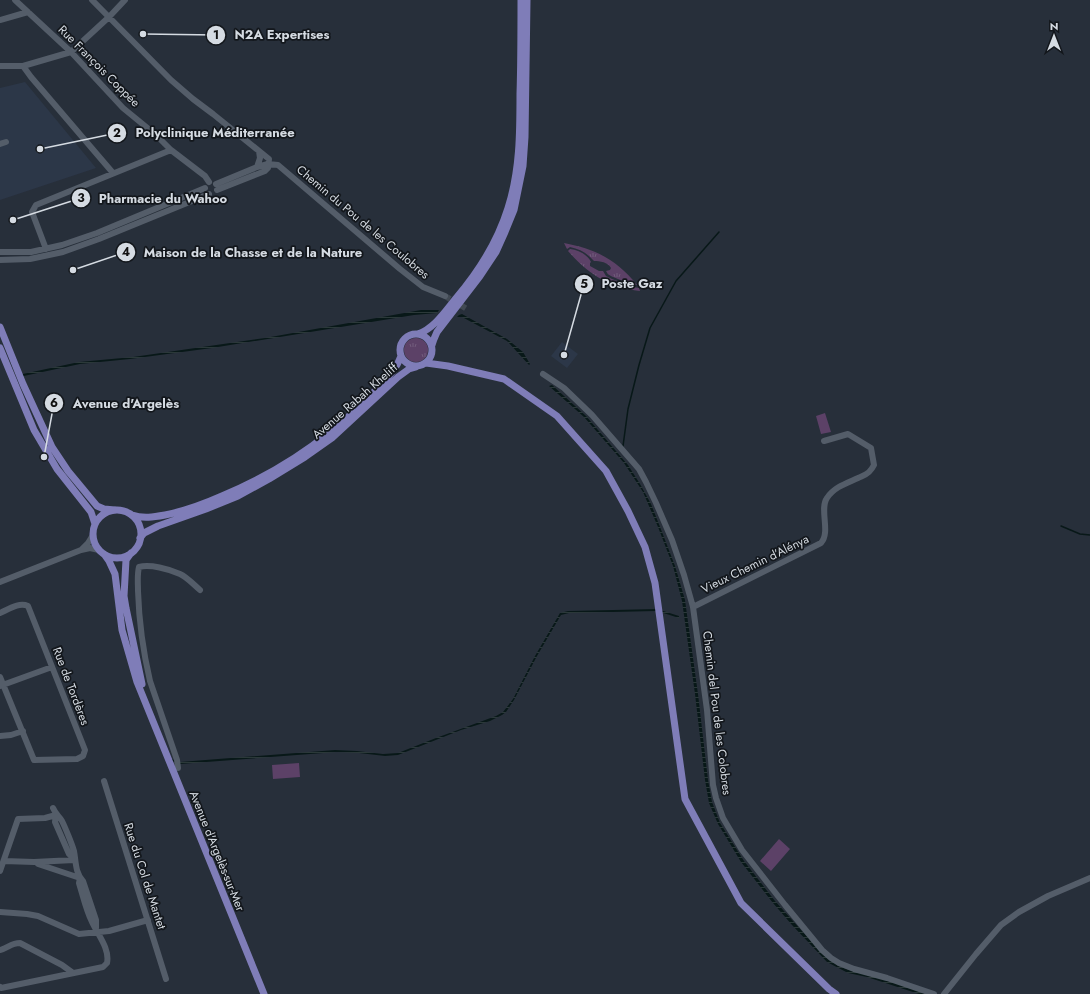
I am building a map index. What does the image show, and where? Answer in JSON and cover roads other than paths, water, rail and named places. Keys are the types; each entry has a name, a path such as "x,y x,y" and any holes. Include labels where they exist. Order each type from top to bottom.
{"main road":[{"path":"521,0 520,135 518,165 508,208 490,250 462,291 442,316 425,332 409,335 402,342 400,346 401,356 407,363 416,367 429,361 434,339 496,252 514,210 523,166 525,137 527,0"},
{"path":"0,327 23,384 52,447 68,471 97,506 104,509 115,510 127,512 132,515 138,523 140,528 140,538 138,544 131,553 117,558 110,557 101,552 96,545 93,535 98,518 109,511 115,510"},
{"path":"418,334 427,338 437,361 448,366"},
{"path":"0,348 34,430 57,469 91,512 95,524"},
{"name":"Avenue Rabah Kheliff","path":"132,515 138,517 156,516 175,513 190,508 236,490 286,463 330,433 356,410 397,366 401,356"},
{"path":"426,363 448,366 504,379 557,416 606,471 628,511 645,547 655,583 685,799 741,903 829,989 836,994"},
{"name":"Avenue Rabah Kheliff","path":"140,538 144,533 158,526 238,496 305,457 332,438 398,377 409,369 416,367"},
{"name":"Avenue d'Argelès-sur-Mer","path":"101,552 109,561 114,574 120,616 128,652 137,682 264,994"},
{"name":"Avenue d'Argelès-sur-Mer","path":"131,553 126,560 124,596 138,668 151,716"}],"street":[{"name":"Rue François Coppée","path":"15,0 71,52 123,108 156,135 171,150 205,176 208,182"},
{"path":"92,0 171,80 269,159 268,168 265,171 216,187"},
{"path":"0,66 23,66 71,52 125,0"},
{"path":"0,20 28,12"},
{"path":"23,66 113,173"},
{"path":"46,249 32,212 36,204 171,150"},
{"path":"257,167 260,158 259,151"},
{"name":"Chemin du Pou de les Coulobres","path":"260,158 268,164 278,165 423,287 445,296"},
{"path":"216,187 257,167 268,164"},
{"path":"0,252 31,252 62,245 97,233 205,188 208,182 214,182 216,187 214,194 209,194 99,240 62,252 30,259 0,260"},
{"path":"205,188 209,194"},
{"name":"Chemin del Pou de les Colobres","path":"543,374 564,388 592,415 639,469 653,496 672,540 693,607 707,710 716,798 723,818 742,850 817,944 832,958 839,963 854,969 888,978 934,994"},
{"name":"Vieux Chemin d’Alénya","path":"693,607 821,543 824,540 825,502 827,498 840,486 870,472 874,465 872,448 848,434 824,441"},
{"path":"81,550 93,535"},
{"path":"0,582 81,550 90,548 101,552"},
{"path":"178,768 177,760 147,670 140,627 139,567 145,565 181,574 200,590"},
{"name":"Rue de Tordères","path":"0,613 19,605 23,604 28,606 85,750 84,756 77,759 34,760 23,731"},
{"path":"2,686 52,667"},
{"path":"0,677 2,686 23,731 12,735 0,736"},
{"name":"Rue du Col de Mantet","path":"104,781 166,979"},
{"path":"0,987 2,988 103,967 107,963 108,958 97,932 96,920 83,881 80,878 74,860 74,852 61,820 56,815 53,808"},
{"path":"0,871 18,819 45,818 56,815"},
{"path":"4,861 34,862 74,860"},
{"path":"34,862 80,878"},
{"path":"944,994 1001,926 1019,912 1048,896 1090,878"},
{"path":"0,912 38,916 79,934 109,931 148,920"},
{"path":"0,950 13,943 20,943 62,965 73,973"}],"waterway":[{"path":"623,446 628,409 650,328 676,281 719,232"},
{"path":"1061,526 1080,534 1090,535"}],"tunnel":[{"path":"445,296 467,309"}],"place":[{"name":"N2A Expertises","path":"143,34"},
{"name":"Polyclinique Méditerranée","path":"40,149"},
{"name":"Pharmacie du Wahoo","path":"13,220"},
{"name":"Maison de la Chasse et de la Nature","path":"73,270"},
{"name":"Poste Gaz","path":"564,355"},
{"name":"Avenue d'Argelès","path":"44,457"}]}
